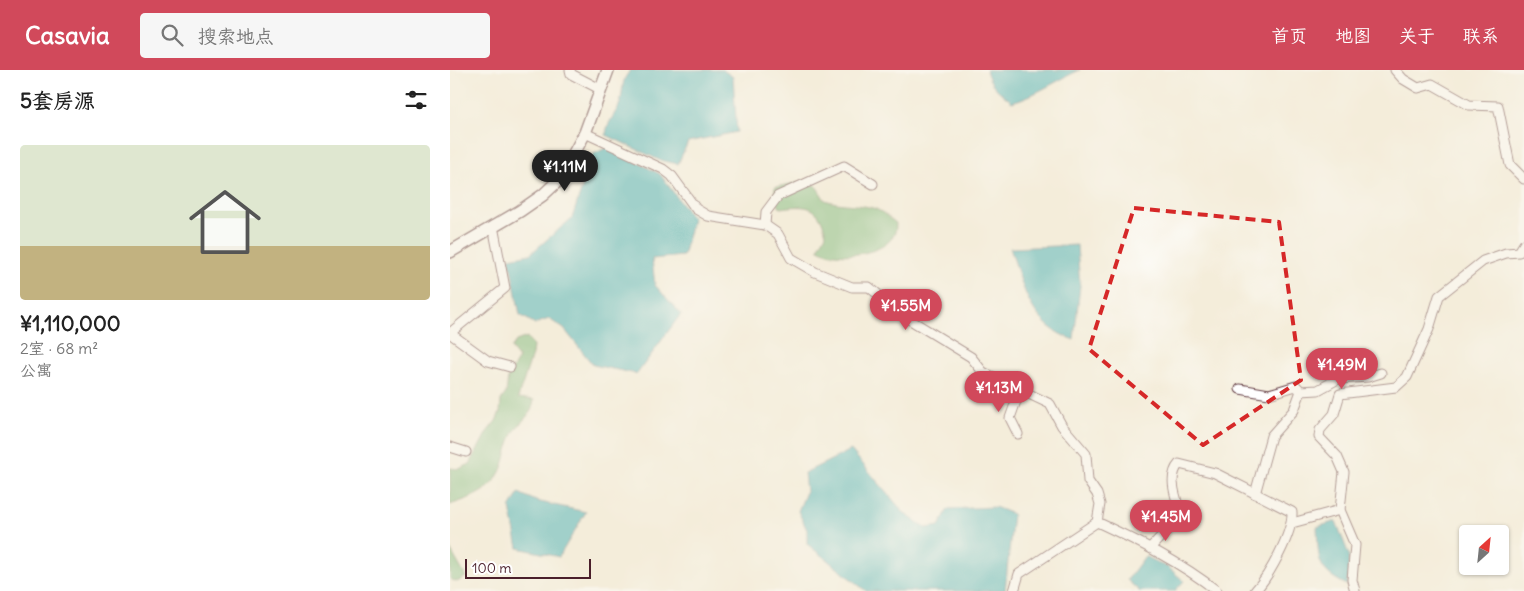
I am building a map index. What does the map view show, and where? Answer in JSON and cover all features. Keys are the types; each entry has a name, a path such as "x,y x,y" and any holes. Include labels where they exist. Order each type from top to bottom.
{"street":[{"path":"570,70 570,74 580,81 600,89"},
{"path":"450,252 543,195 560,179 586,133 608,70"},
{"path":"1395,70 1403,79 1418,88 1432,84 1469,105 1498,106 1510,166 1524,179"},
{"path":"586,133 663,169 672,176 696,210 708,216 765,225 778,234 791,258 815,272 852,287 869,287 907,318 971,357 983,372 1050,404 1062,426 1086,454 1088,482 1097,494 1100,504 1097,522 1019,574 1014,591"},
{"path":"765,225 766,212 778,196 844,166 873,184"},
{"path":"493,226 505,288 450,334 488,361 510,367"},
{"path":"1354,591 1352,580 1355,545 1340,510 1344,472 1337,456 1319,436 1320,430 1334,414 1340,394 1396,387 1407,377 1429,329 1439,296 1483,261 1506,253 1519,252 1524,244"},
{"path":"1240,389 1269,394 1296,386 1301,391 1318,390 1338,379 1368,377 1381,373"},
{"path":"1018,434 1010,418 1020,390"},
{"path":"1255,494 1271,436 1294,410 1301,391"},
{"path":"450,447 466,452"},
{"path":"1151,547 1172,525 1179,508 1173,490 1176,468 1179,464 1215,472 1292,512 1292,523 1263,582 1255,591"},
{"path":"1292,523 1340,510"},
{"path":"1097,522 1151,547 1193,572 1217,591"}],"highlighted area":[{"path":"1134,208 1279,222 1301,380 1203,445 1089,349"}],"green space":[{"path":"806,181 816,186 825,200 870,207 881,212 896,223 894,234 888,242 866,252 839,254 828,253 818,249 826,234 820,217 815,212 804,207 780,208 774,196 775,187"},
{"path":"527,337 533,346 532,355 518,398 534,400 531,410 514,432 499,474 489,487 467,499 450,505 450,468 459,469 470,464 487,432 496,421 500,412 501,400 506,393 508,377 519,358 511,348 516,341"},
{"path":"450,549 466,577 457,582 450,579"}],"water":[{"path":"631,70 723,70 733,77 737,132 688,142 678,164 659,160 606,135 608,126 620,103 625,78"},
{"path":"986,70 1080,70 1012,102 993,85"},
{"path":"608,147 660,174 693,219 683,256 652,259 655,285 681,314 637,374 593,365 564,329 549,319 535,324 520,315 509,258 530,254 572,218 593,154"},
{"path":"1077,245 1080,286 1074,340 1047,325 1038,315 1030,303 1010,248"},
{"path":"851,450 905,514 926,528 939,526 948,509 995,507 1013,514 1005,591 866,591 807,544 807,530 798,511 806,492 804,473"},
{"path":"519,493 536,501 586,512 559,557 518,548 510,508"},
{"path":"1336,521 1349,555 1347,585 1329,574 1324,568 1319,555 1317,527"},
{"path":"1145,556 1169,568 1184,581 1175,591 1139,591 1127,580"}]}
